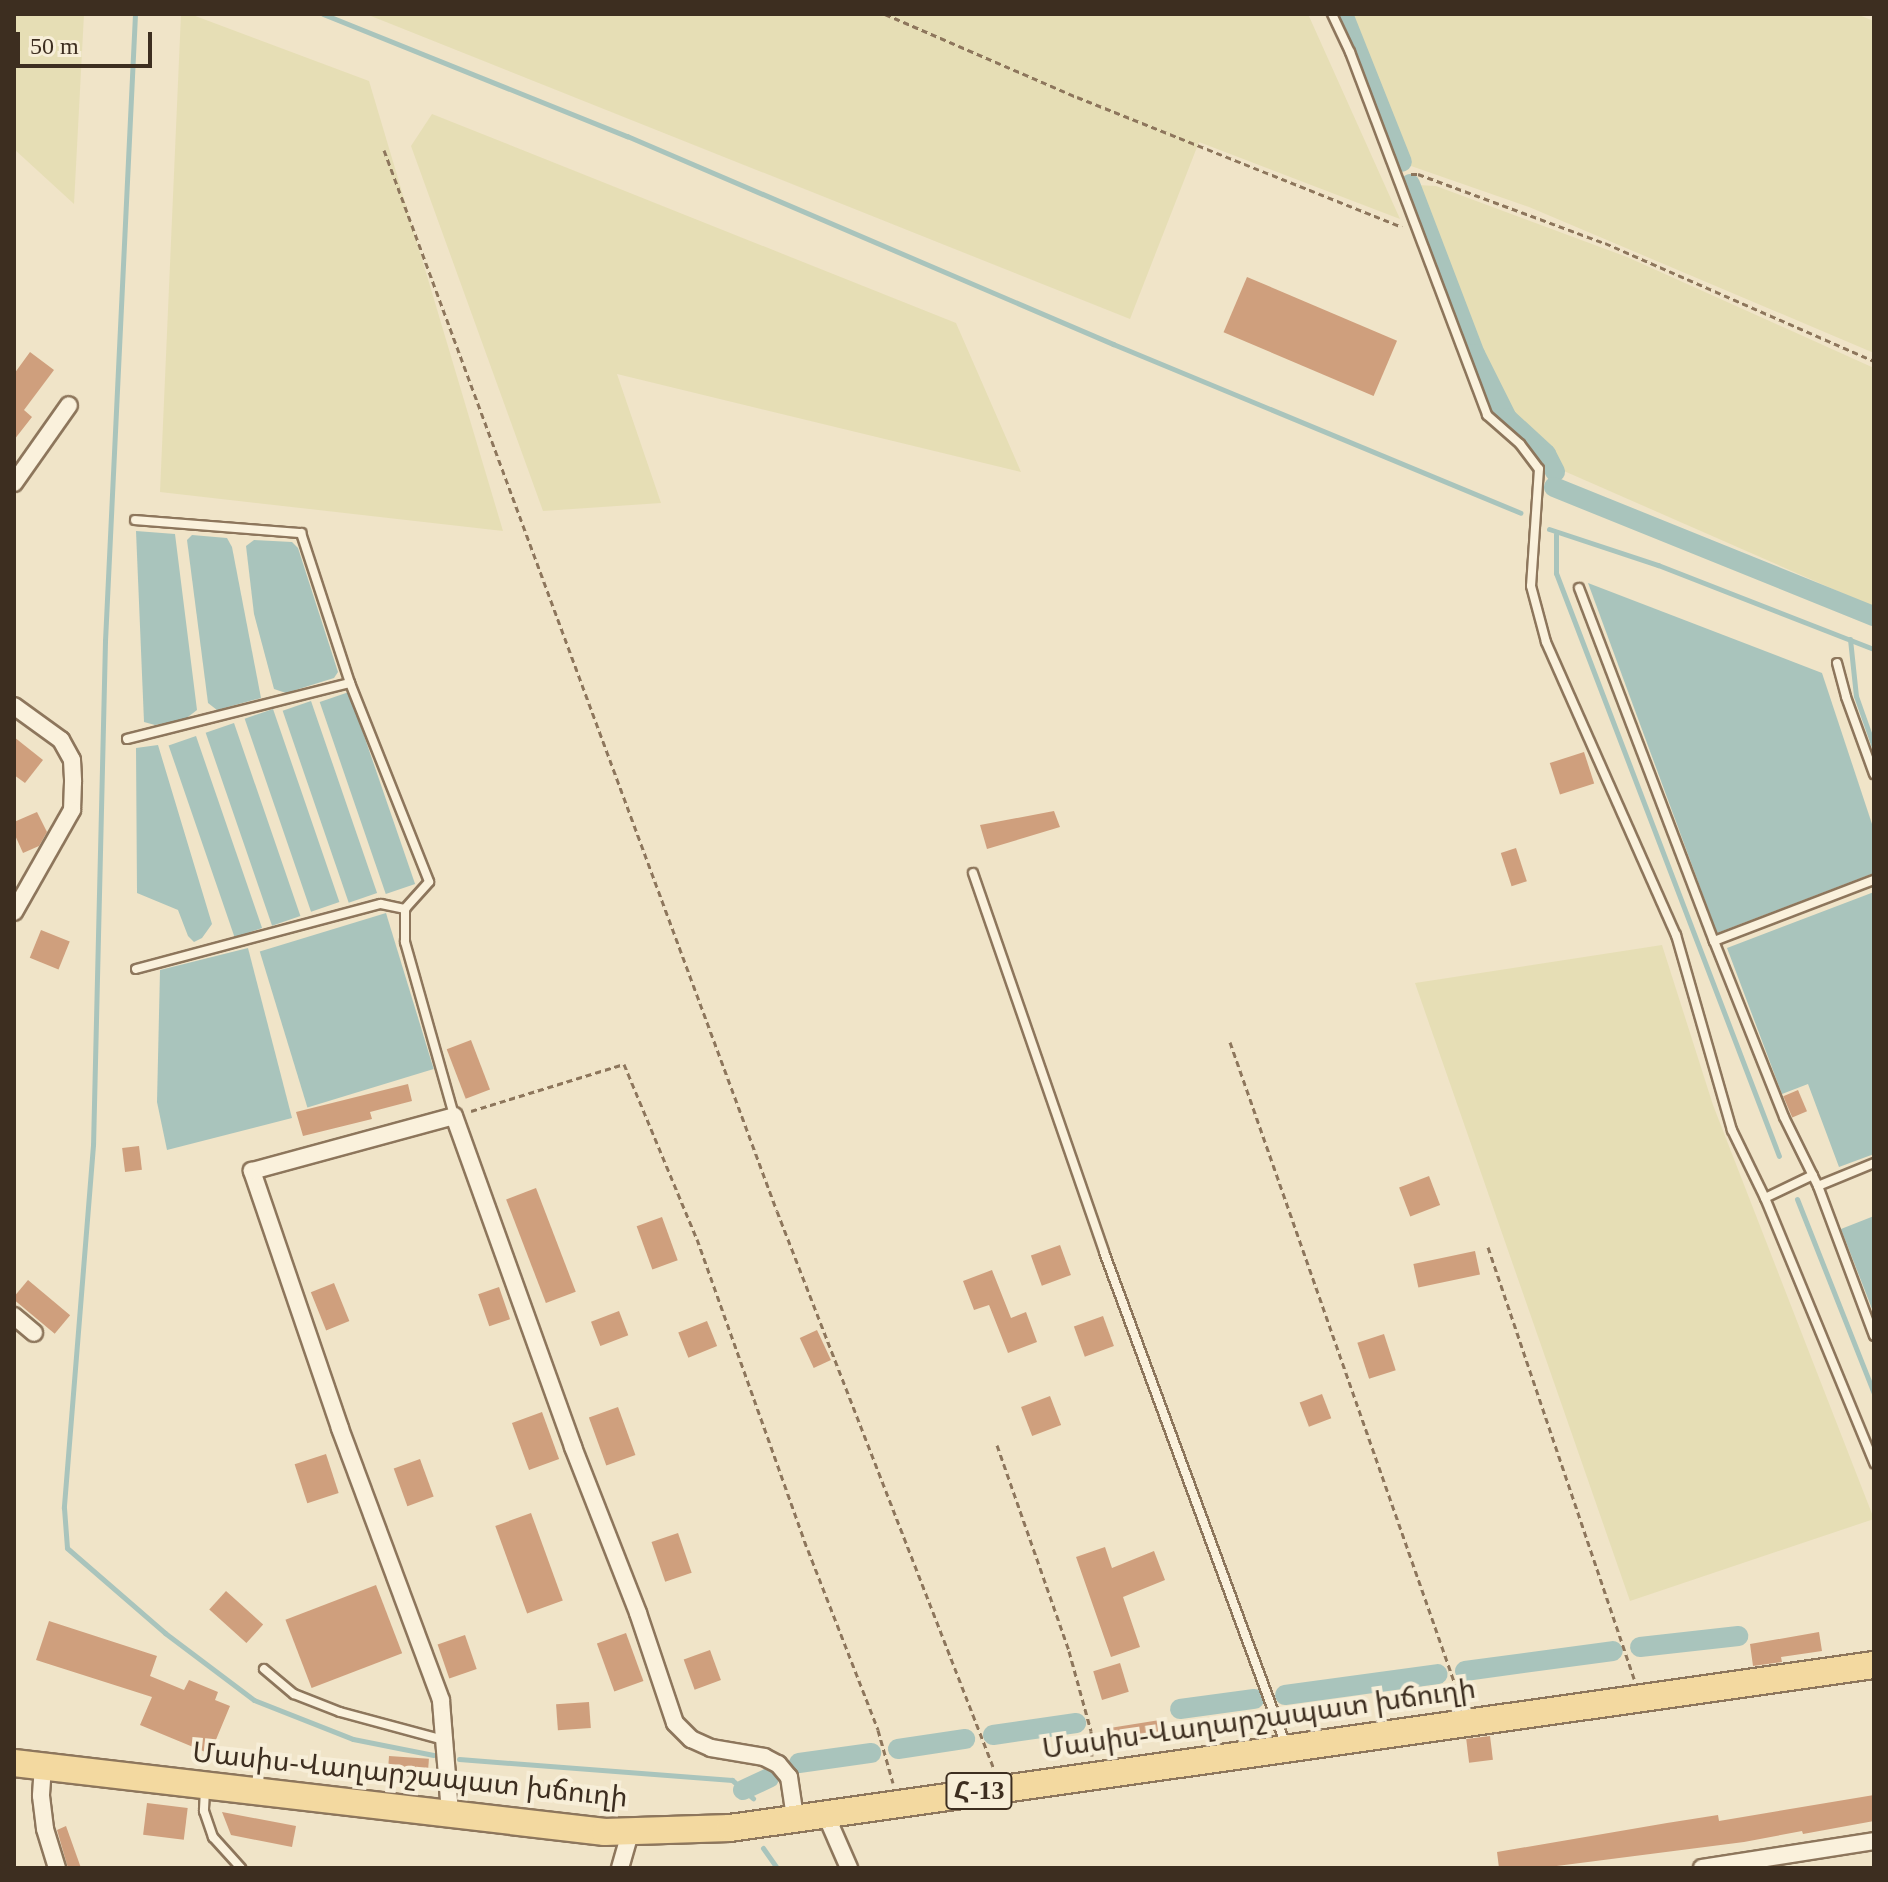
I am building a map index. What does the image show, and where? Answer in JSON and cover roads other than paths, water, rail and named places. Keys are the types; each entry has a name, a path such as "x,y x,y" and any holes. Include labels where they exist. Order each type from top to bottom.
{"main road":[{"name":"Մասիս-Վաղարշապատ խճուղի","path":"43,1766 630,1832 730,1828 1874,1665"},
{"name":"Հ-13","path":"14,1763 43,1766"}],"street":[{"path":"14,483 69,405"},
{"path":"14,706 61,740 72,760 73,782 72,810 14,912"},
{"path":"450,1813 441,1700 340,1428 252,1171 454,1116 573,1447 638,1613 675,1723 691,1739 711,1748 764,1757 778,1764 789,1777 795,1817"},
{"path":"14,1316 34,1333"},
{"path":"43,1766 41,1796 45,1829 57,1868"},
{"path":"825,1813 849,1868"},
{"path":"620,1868 630,1832"},
{"path":"1702,1868 1874,1841"}],"lane":[{"path":"1332,14 1350,52 1487,415 1520,444 1539,469 1531,586 1546,642 1676,935 1732,1130 1765,1198 1874,1463"},
{"path":"135,520 301,533 350,683 429,882 405,909 405,942 454,1116"},
{"path":"1579,588 1714,941 1784,1117 1818,1186 1874,1336"},
{"path":"1837,663 1874,774"},
{"path":"127,739 350,683"},
{"path":"973,873 1104,1252 1287,1748"},
{"path":"1714,941 1874,880"},
{"path":"136,969 381,904 405,909"},
{"path":"1818,1186 1874,1163"},
{"path":"1765,1198 1813,1175"},
{"path":"264,1669 294,1694 340,1712 445,1740"},
{"path":"206,1785 204,1811 213,1837 241,1868"}],"water":[{"path":"136,531 175,534 197,710 184,720 155,725 144,722"},
{"path":"192,535 227,538 232,547 261,698 217,710 208,703 187,540"},
{"path":"254,540 292,542 298,548 338,672 334,678 286,693 274,689 254,614 246,546"},
{"path":"1588,583 1822,673 1874,830 1874,873 1717,933"},
{"path":"349,692 415,884 386,894 320,702"},
{"path":"311,701 377,893 349,903 283,711"},
{"path":"273,709 339,902 311,912 245,719"},
{"path":"234,723 300,916 272,926 206,733"},
{"path":"196,736 262,928 235,937 169,745"},
{"path":"158,745 212,924 202,938 194,942 188,936 178,910 137,893 136,748"},
{"path":"1874,892 1874,1154 1839,1167 1808,1084 1782,1094 1727,948"},
{"path":"386,913 434,1069 307,1107 260,952"},
{"path":"248,948 292,1118 167,1150 157,1102 160,970"},
{"path":"1874,1216 1874,1314 1841,1229"}],"waterway":[{"path":"135,14 105,641 93,1145 64,1508 67,1548 165,1633 254,1700 353,1739 433,1755"},
{"path":"323,14 627,136 1113,344 1520,513"},
{"path":"1343,14 1402,162"},
{"path":"1410,184 1475,354 1507,418 1546,454 1555,472"},
{"path":"1554,487 1874,616"},
{"path":"1549,529 1658,565 1874,649"},
{"path":"1556,534 1556,573 1779,1156"},
{"path":"1850,639 1856,696 1874,747"},
{"path":"1797,1199 1874,1393"},
{"path":"1640,1647 1738,1636"},
{"path":"1465,1671 1613,1651"},
{"path":"1285,1695 1438,1674"},
{"path":"1180,1709 1254,1699"},
{"path":"993,1735 1076,1723"},
{"path":"898,1749 965,1739"},
{"path":"799,1763 871,1753"},
{"path":"459,1759 732,1780 753,1798"},
{"path":"743,1790 769,1778"},
{"path":"763,1848 777,1868"}]}
